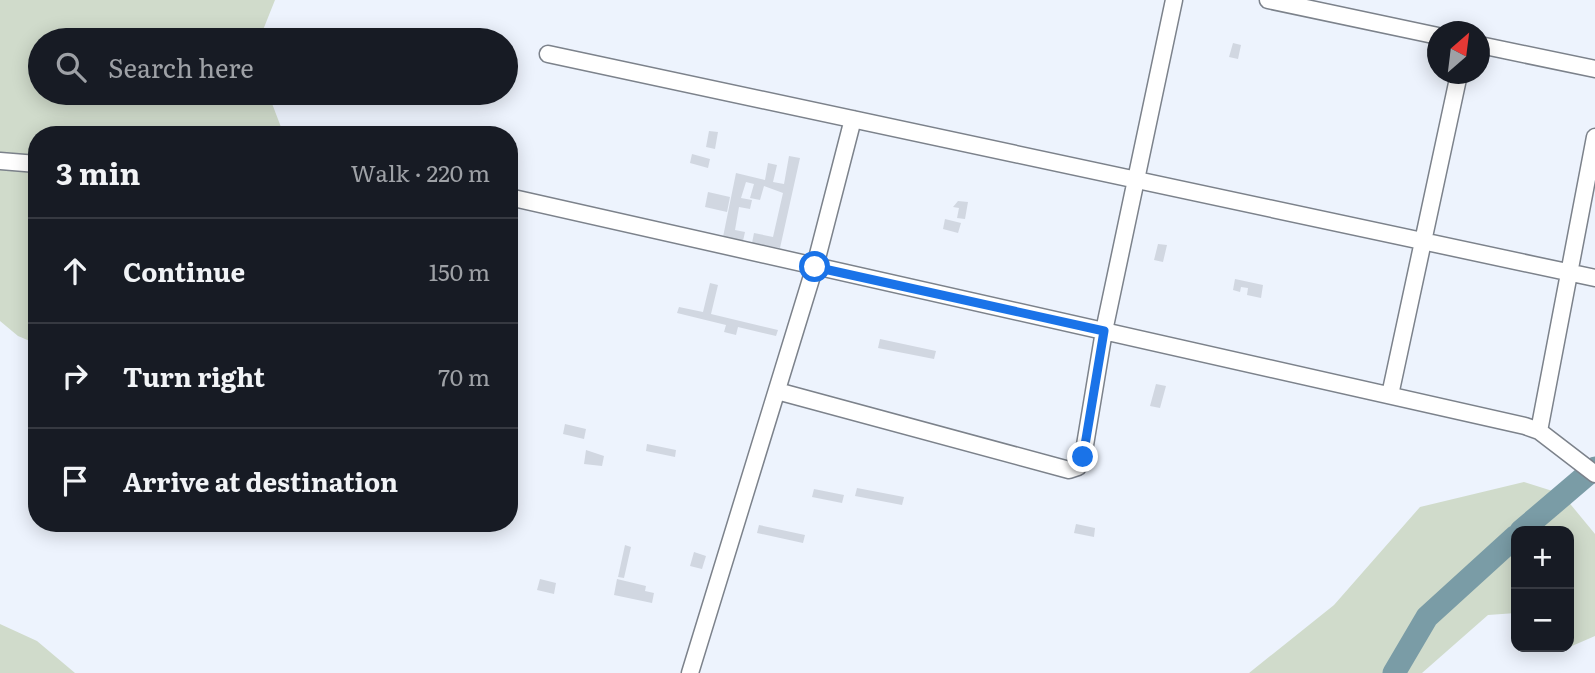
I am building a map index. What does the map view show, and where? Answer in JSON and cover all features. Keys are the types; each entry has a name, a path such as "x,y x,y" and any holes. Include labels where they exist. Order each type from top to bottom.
{"street":[{"path":"777,391 1069,470 1077,467 1083,457 1104,331 1174,0"},
{"path":"1268,0 1427,34"},
{"path":"1490,47 1595,69"},
{"path":"548,54 1595,278"},
{"path":"1390,395 1458,84"},
{"path":"690,673 815,267 853,119"},
{"path":"1539,431 1567,272 1595,137"},
{"path":"0,161 28,163"},
{"path":"518,199 1539,431 1595,474"}],"green space":[{"path":"0,0 275,0 264,28 28,28 28,105 273,105 281,126 28,126 28,340 18,336 0,321"},
{"path":"1524,482 1562,494 1595,534 1595,636 1574,645 1574,526 1511,526 1511,613 1488,615 1422,673 1249,673 1334,605 1420,507"},
{"path":"0,624 37,641 75,673 0,673"}],"building":[{"path":"1233,43 1241,45 1238,59 1229,57"},
{"path":"709,131 718,132 715,149 706,147"},
{"path":"692,154 710,159 708,168 690,163"},
{"path":"789,156 800,158 780,248 752,243 754,233 773,237 783,193 764,186 760,200 750,198 754,184 746,182 741,198 752,200 750,209 739,207 735,230 745,232 743,241 723,237 736,173 765,180 768,163 777,165 773,182 784,184"},
{"path":"708,192 730,197 727,212 705,207"},
{"path":"958,201 968,202 965,219 957,218 959,208 953,207"},
{"path":"945,219 961,223 958,233 943,229"},
{"path":"1158,244 1167,245 1163,262 1154,260"},
{"path":"1235,279 1263,285 1261,298 1247,295 1248,288 1241,287 1240,292 1233,290"},
{"path":"710,283 718,285 711,314 778,330 776,336 738,327 736,335 724,332 726,325 677,313 679,307 703,312"},
{"path":"880,339 936,351 934,359 878,348"},
{"path":"1156,384 1166,386 1160,408 1150,406"},
{"path":"565,424 586,429 584,439 563,434"},
{"path":"647,444 676,450 675,457 646,451"},
{"path":"586,450 604,456 602,466 584,464"},
{"path":"857,488 904,497 902,505 855,496"},
{"path":"814,489 844,495 842,503 812,497"},
{"path":"1076,524 1095,528 1094,537 1074,533"},
{"path":"759,525 805,535 803,543 757,533"},
{"path":"625,545 631,547 624,578 618,577"},
{"path":"694,552 706,556 702,569 690,566"},
{"path":"540,579 556,583 554,594 537,590"},
{"path":"617,579 646,586 645,591 654,593 652,603 614,595"}],"waterway":[{"path":"1527,526 1595,468"},
{"path":"1394,673 1427,617 1511,541"}],"route":[{"path":"815,267 1104,331 1083,457"}]}
